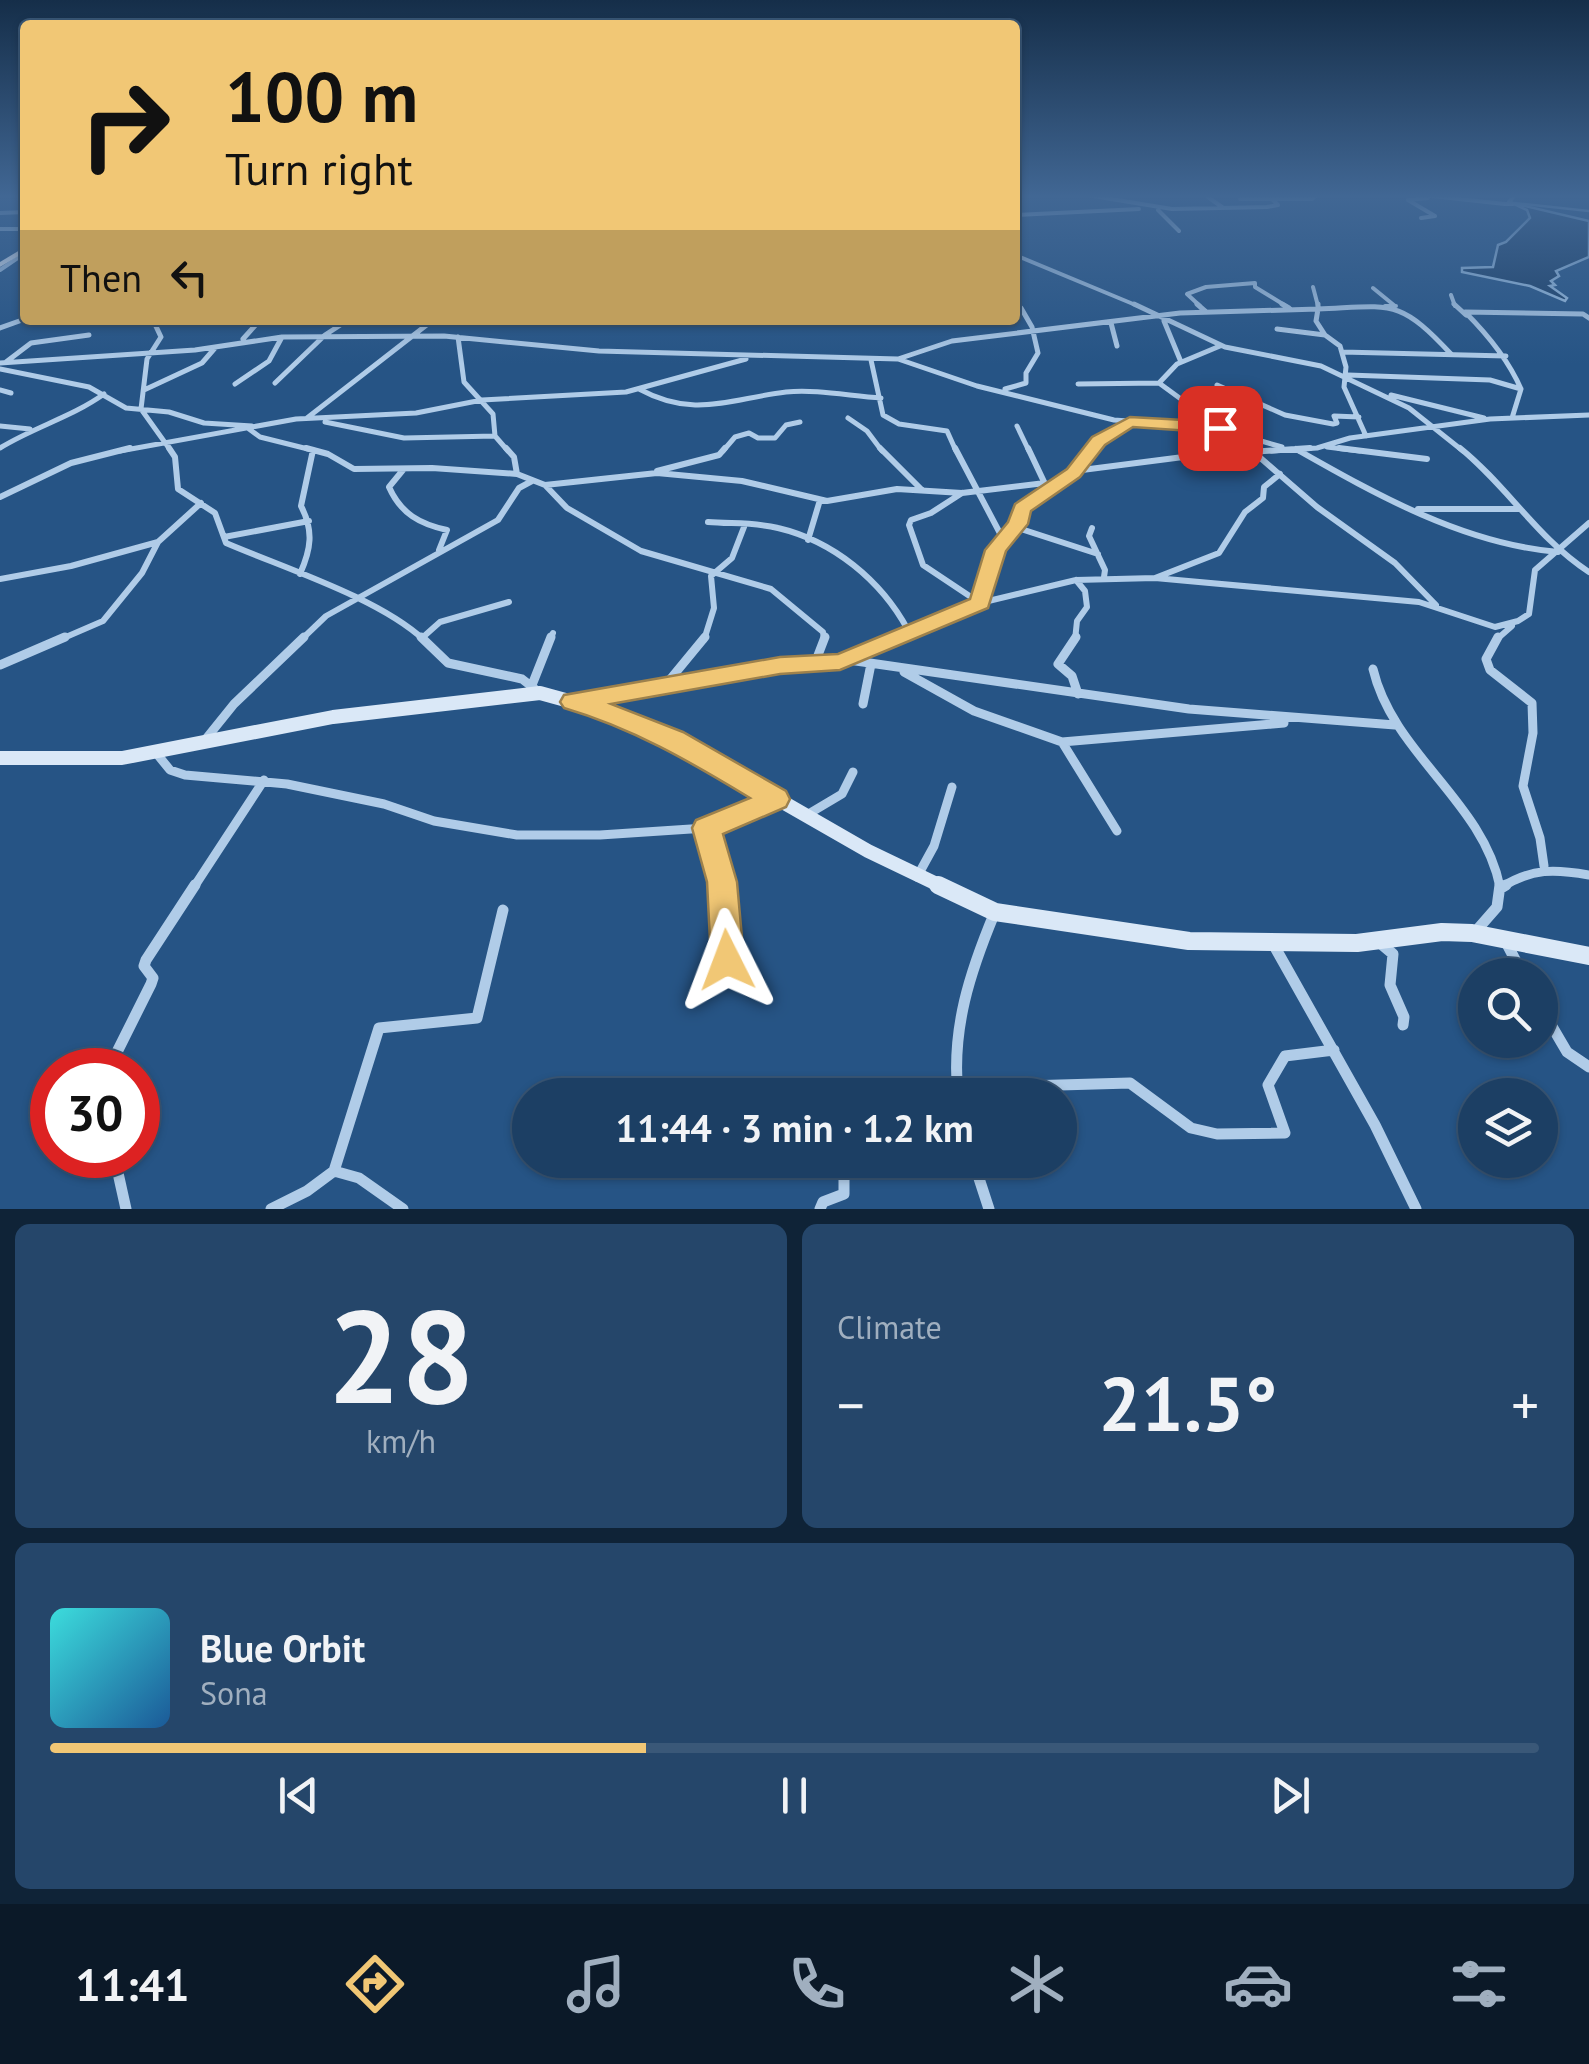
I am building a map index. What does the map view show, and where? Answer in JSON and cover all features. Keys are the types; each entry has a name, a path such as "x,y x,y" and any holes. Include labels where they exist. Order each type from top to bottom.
{"street":[{"path":"1020,257 1133,302 1164,321 1221,345 1298,360 1347,376 1377,392 1438,429 1492,474 1558,552"},
{"path":"1252,274 1249,278 1255,288 1289,308"},
{"path":"1205,311 1188,293 1232,283 1254,283"},
{"path":"1312,287 1317,292 1316,321 1342,352 1347,376 1344,387 1366,436"},
{"path":"1373,288 1427,328 1450,354"},
{"path":"1452,295 1455,308 1488,333 1506,356 1522,389 1512,418"},
{"path":"2,365 324,336 458,337 599,351 898,359 952,342 1154,316 1395,306"},
{"path":"1570,306 1586,316"},
{"path":"1004,391 1026,383 1026,373 1038,354 1021,308"},
{"path":"1466,315 1468,311 1586,316"},
{"path":"1164,321 1181,362"},
{"path":"1111,323 1118,346"},
{"path":"155,325 160,336 147,353 141,409 175,457 171,483 175,490 218,516 230,546 408,625 448,662 522,679 536,689 620,716 673,739 917,877 995,912 1190,940 1377,940 1442,932 1589,956"},
{"path":"240,342 255,325"},
{"path":"275,383 340,325"},
{"path":"306,419 427,325"},
{"path":"1277,329 1324,334"},
{"path":"2,365 31,343 90,335"},
{"path":"458,337 464,382 493,414 495,436 514,457 516,474"},
{"path":"235,384 269,361 282,338"},
{"path":"1159,383 1163,374 1181,362 1221,345"},
{"path":"144,390 202,363 215,348"},
{"path":"1342,352 1506,356"},
{"path":"0,497 71,463 164,440 306,419 416,414 482,400 602,395 639,389 756,356"},
{"path":"898,359 1004,391 1130,422 1191,424 1293,449 1346,480 1415,510 1509,544 1589,562"},
{"path":"871,360 883,415 888,421 947,431 975,492 1003,539"},
{"path":"2,365 89,387 126,408 169,412 204,423 261,426"},
{"path":"1347,376 1490,380 1522,389"},
{"path":"1078,384 1159,383 1231,432 1330,516 1401,565 1436,605"},
{"path":"1218,385 1294,418 1333,424 1337,423 1334,416 1359,417"},
{"path":"639,389 662,402 714,407 788,392 880,398"},
{"path":"0,390 11,393"},
{"path":"1377,392 1490,419"},
{"path":"0,448 31,429 80,410 104,394"},
{"path":"1324,447 1366,436 1490,419 1589,415"},
{"path":"848,418 867,431 893,465 921,488"},
{"path":"1191,424 1212,418"},
{"path":"321,420 404,438 495,436"},
{"path":"249,430 260,437 313,450 354,469 516,474 545,485 648,473 719,454 735,438 749,433 758,438 775,438 786,425 800,422"},
{"path":"1074,473 1098,441 1130,422"},
{"path":"1172,424 1186,433 1191,456"},
{"path":"0,426 31,429"},
{"path":"1017,426 1046,487"},
{"path":"980,603 995,550 1015,527 1022,508 1046,487 1074,473 1191,456 1324,447 1427,460"},
{"path":"300,574 311,549 308,522 301,506 313,450"},
{"path":"404,470 389,488 394,504 414,520 447,530 449,533 438,550"},
{"path":"648,473 742,481 820,500 921,488 962,493 1046,487"},
{"path":"1155,578 1218,553 1245,512 1263,498 1264,488 1280,474"},
{"path":"202,744 234,704 315,625 354,598 406,575 438,550 498,520 519,488 532,481"},
{"path":"545,485 568,508 640,551 771,588 810,618 825,638 815,662"},
{"path":"962,493 932,513 912,520 910,531 923,565 980,603"},
{"path":"808,540 820,500"},
{"path":"0,665 104,621 142,572 158,542 201,503"},
{"path":"1415,510 1458,506 1518,509"},
{"path":"224,537 308,522"},
{"path":"708,522 778,528 808,540 872,581 908,630"},
{"path":"1544,866 1524,786 1533,733 1532,703 1490,670 1486,659 1498,638 1529,614 1535,570 1589,522"},
{"path":"663,688 683,668 711,627 714,600 710,579 732,558 744,527"},
{"path":"1015,527 1098,554"},
{"path":"1092,528 1089,536 1104,577"},
{"path":"0,579 158,542"},
{"path":"1572,558 1589,572"},
{"path":"849,660 908,630 980,603 1104,577 1155,578 1436,605 1477,624 1512,626"},
{"path":"1076,580 1089,599 1077,621 1076,639 1058,664 1072,676 1078,694"},
{"path":"422,638 434,622 443,618 493,612 509,602"},
{"path":"536,689 553,633"},
{"path":"573,702 815,662 849,660 1298,722 1394,725"},
{"path":"863,704 871,664"},
{"path":"897,668 974,711 1062,742 1298,722"},
{"path":"1373,669 1380,699 1394,725 1446,790 1485,848 1500,888 1491,919 1472,934"},
{"path":"0,758 122,758 157,754 333,718 536,689"},
{"path":"1062,742 1117,830"},
{"path":"157,754 170,770 185,775 264,780 384,804 434,821 518,835 600,835 706,828 776,799"},
{"path":"806,816 840,796 852,782 853,772"},
{"path":"119,1048 153,978 144,966 146,960 264,780"},
{"path":"917,877 934,846 952,786"},
{"path":"704,990 727,960 722,882 706,828"},
{"path":"1500,888 1517,876 1544,866 1589,875"},
{"path":"271,1209 334,1171 379,1028 477,1018 503,910"},
{"path":"957,1078 959,1018 968,978 995,912"},
{"path":"1377,940 1393,954 1390,986 1404,1017 1403,1025"},
{"path":"1505,941 1514,958"},
{"path":"1272,942 1334,1050 1416,1209"},
{"path":"1558,1037 1567,1052 1589,1068"},
{"path":"1077,1085 1130,1083 1145,1088 1175,1120 1206,1135 1285,1133 1268,1085 1280,1063 1285,1056 1334,1050"},
{"path":"334,1171 359,1178 398,1208"},
{"path":"119,1178 126,1209"},
{"path":"820,1209 823,1202 844,1194 844,1178"},
{"path":"979,1178 990,1209"}],"water":[{"path":"1497,251 1589,251 1589,257 1556,271 1559,276 1551,281 1555,285 1550,286 1567,298 1565,301 1530,286 1462,272 1462,268 1493,267"}],"route":[{"path":"727,960 722,882 706,828 776,799 673,739 620,716 573,702 780,666 840,662 864,654 908,630 980,603 995,550 1018,524 1022,508 1074,473 1098,441 1130,422 1220,428"}]}
